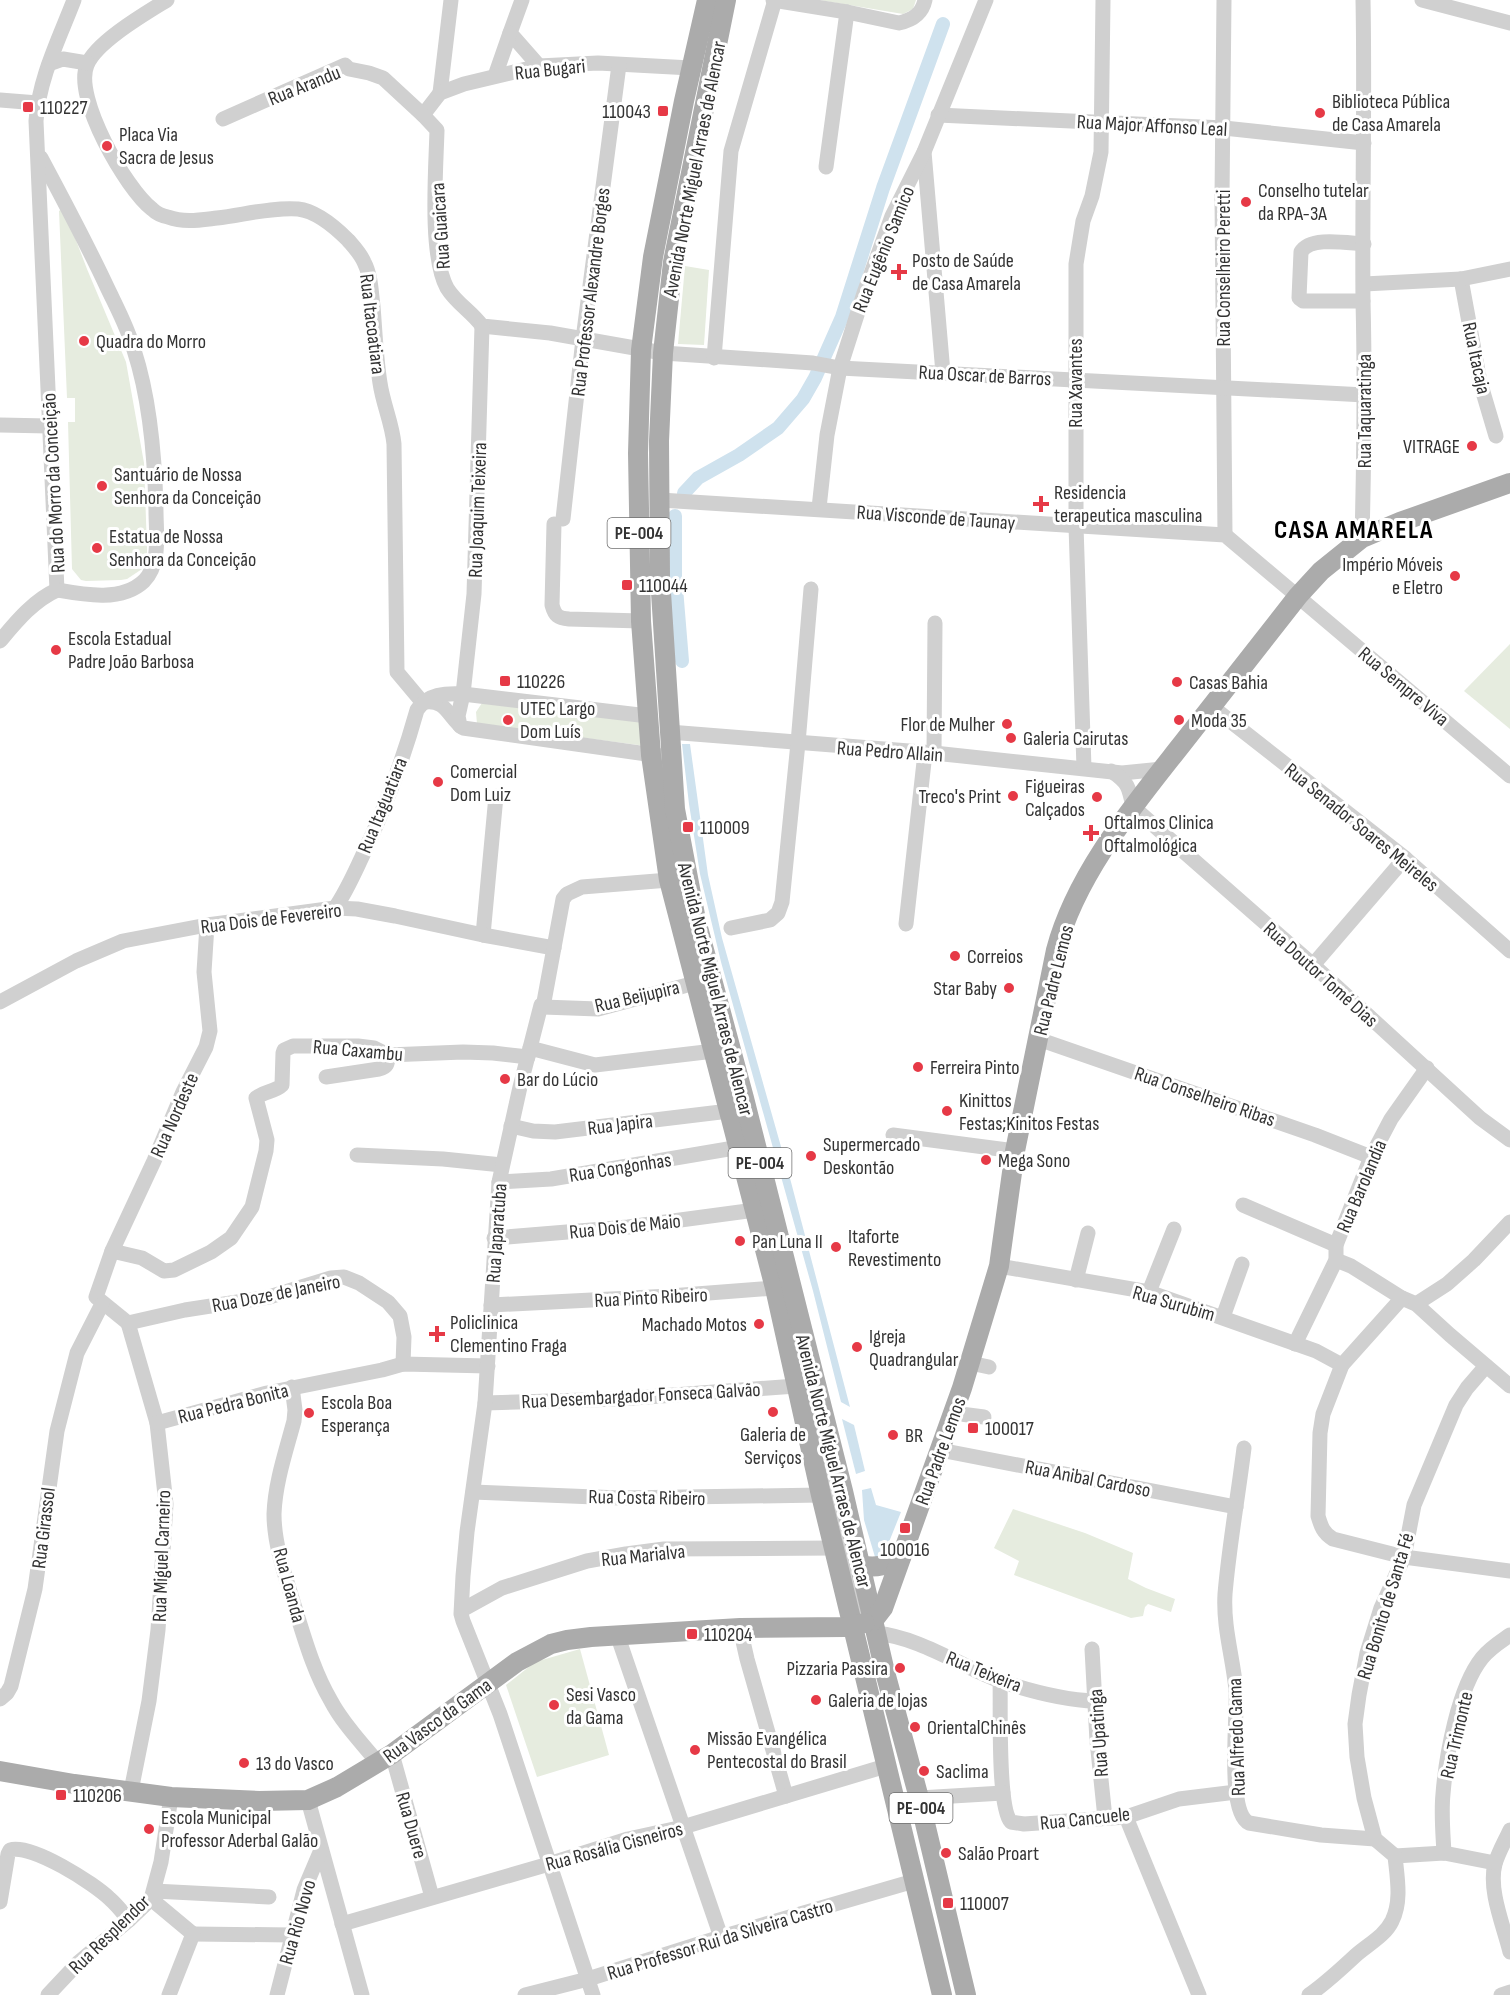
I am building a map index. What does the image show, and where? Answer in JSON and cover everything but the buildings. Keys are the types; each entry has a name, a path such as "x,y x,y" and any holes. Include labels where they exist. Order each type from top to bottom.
{"main road":[{"name":"Avenida Norte Miguel Arraes de Alencar","path":"707,0 653,257 652,348 659,441 663,733 671,758 680,839 696,920 804,1334 919,1798 942,1869 966,1995"},
{"name":"Avenida Norte Miguel Arraes de Alencar","path":"724,0 673,262 652,348 638,453 641,621 651,755 669,880 775,1288 821,1495 942,1995"},
{"name":"Rua Padre Lemos","path":"875,1627 953,1413 980,1365 999,1266 1015,1151 1038,1039 1060,935 1078,894 1114,832 1298,596 1320,572 1362,538 1510,483"},
{"path":"860,1565 880,1567 901,1557"},
{"name":"Rua Vasco da Gama","path":"0,1771 171,1797 249,1801 308,1800 337,1787 385,1759 488,1682 517,1662 551,1644 567,1640 740,1628 875,1627"}],"street":[{"name":"Rua do Morro da Conceição","path":"38,152 91,254 134,349 143,387 156,492 155,556 153,568 144,581 130,591 119,594 83,594 57,590 38,152 38,103 44,76 74,0"},
{"path":"49,64 63,59 87,63 98,49 137,18 167,0"},
{"path":"423,115 440,93 451,0"},
{"path":"495,76 522,0"},
{"path":"713,0 711,9 720,10 724,0"},
{"path":"714,358 730,160 774,0 899,23 919,14 925,0"},
{"name":"Rua Eugênio Samico","path":"819,508 836,367 892,216 924,152 986,0"},
{"name":"Rua Xavantes","path":"1083,768 1076,526 1076,264 1083,221 1092,196 1101,152 1103,0"},
{"name":"Rua Conselheiro Peretti","path":"1224,0 1222,197 1225,535"},
{"name":"Rua Taquaratinga","path":"1362,538 1365,395 1363,0"},
{"path":"1422,0 1510,22"},
{"path":"826,167 847,12"},
{"path":"482,326 511,327 652,348 658,343 666,267 675,216 717,28 707,24 669,210 652,348"},
{"path":"510,33 539,66"},
{"name":"Rua Itacoatiara","path":"87,63 85,79 87,93 99,132 112,156 143,200 153,210 181,221 299,209 313,214 333,227 352,245 365,263 370,283 380,384 394,444 397,672 424,702"},
{"name":"Rua Bugari","path":"440,93 465,84 539,66 598,63 691,68"},
{"name":"Rua Professor Alexandre Borges","path":"619,64 558,522 552,605 556,616 560,619 641,621"},
{"name":"Rua Arandu","path":"224,119 345,65 349,69 383,78 437,130"},
{"path":"0,100 38,103"},
{"name":"Rua Major Affonso Leal","path":"938,115 1224,128 1364,143"},
{"name":"Rua Guaicara","path":"437,130 435,204 437,240 443,276 448,289 482,326"},
{"path":"924,152 943,373"},
{"path":"1363,301 1303,301 1299,298 1300,252 1303,248 1316,242 1364,244"},
{"path":"1364,284 1461,279 1510,269"},
{"name":"Rua Itacaja","path":"1461,279 1476,362 1496,436"},
{"name":"Rua Joaquim Teixeira","path":"460,726 458,716 463,694 474,594 482,326"},
{"name":"Rua Oscar de Barros","path":"652,348 714,358 813,363 836,367 1365,395"},
{"path":"648,385 656,387 652,480 663,733 651,636 645,486 648,385"},
{"path":"0,425 49,426"},
{"name":"Rua Visconde de Taunay","path":"660,500 819,508 1225,535"},
{"path":"1225,535 1298,596"},
{"path":"731,928 770,920 778,913 782,903 811,589"},
{"path":"0,640 27,611 57,590"},
{"name":"Rua Sempre Viva","path":"1298,596 1510,776"},
{"path":"906,924 930,753 936,623"},
{"path":"424,702 439,695 463,694 648,716"},
{"path":"424,702 434,701 443,705 460,726 671,758"},
{"name":"Rua Itaguatiara","path":"335,908 346,892 371,838 417,710 424,702"},
{"name":"Rua Senador Soares Meireles","path":"1211,706 1405,858 1510,951"},
{"name":"Rua Pedro Allain","path":"663,733 930,753 1132,773 1162,769"},
{"path":"660,760 664,760 676,855 687,915 758,1173 867,1619 863,1621 816,1427 776,1268 756,1176 684,917 674,871 660,760"},
{"path":"1111,771 1125,780 1133,807"},
{"path":"483,935 496,796"},
{"name":"Rua Doutor Tomé Dias","path":"1133,807 1313,965 1480,1118 1510,1140"},
{"path":"1313,965 1405,858"},
{"name":"Rua Japaratuba","path":"593,1995 488,1682 466,1628 462,1610 465,1554 485,1403 499,1182 541,1005 543,1007 563,899 572,890 582,886 669,880"},
{"name":"Rua Dois de Fevereiro","path":"0,1002 76,961 123,941 207,925 335,908 357,909 554,948"},
{"name":"Rua Nordeste","path":"99,1300 112,1251 183,1092 206,1047 210,1031 204,972 207,925"},
{"name":"Rua Beijupira","path":"543,1007 598,1009 695,983"},
{"name":"Rua Conselheiro Ribas","path":"1038,1039 1315,1135 1371,1157"},
{"name":"Rua Caxambu","path":"112,1251 142,1258 164,1271 174,1270 211,1252 231,1238 252,1207 266,1151 267,1140 256,1098 282,1085 284,1050 293,1046 358,1046 374,1048 388,1055 463,1052 529,1053 595,1065 714,1051"},
{"path":"326,1077 379,1070 387,1064 388,1055"},
{"name":"Rua Barolandia","path":"1295,1344 1336,1253 1371,1157 1390,1119 1427,1068"},
{"name":"Rua Japira","path":"511,1126 532,1131 555,1132 729,1111"},
{"path":"893,1135 1015,1151"},
{"name":"Rua Congonhas","path":"499,1182 551,1179 740,1147"},
{"path":"357,1155 465,1160 502,1165"},
{"path":"1243,1204 1336,1253 1351,1266 1409,1301 1510,1386"},
{"name":"Rua Dois de Maio","path":"494,1238 628,1227 755,1210"},
{"path":"1510,1221 1447,1284 1409,1301 1342,1365 1323,1414 1320,1433 1318,1516 1321,1527 1332,1539 1404,1557 1510,1571"},
{"path":"1149,1292 1174,1229"},
{"path":"1076,1280 1088,1233"},
{"path":"1223,1317 1242,1264"},
{"name":"Rua Surubim","path":"999,1266 1149,1292 1316,1351 1342,1365"},
{"name":"Rua Doze de Janeiro","path":"128,1323 185,1310 269,1297 331,1278 344,1277 359,1283 388,1302 400,1316 404,1337 403,1364"},
{"name":"Rua Pinto Ribeiro","path":"491,1305 775,1288"},
{"path":"99,1300 128,1323"},
{"name":"Rua Girassol","path":"0,1700 10,1686 34,1589 51,1459 59,1420 77,1353 99,1300"},
{"name":"Rua Miguel Carneiro","path":"128,1323 157,1423 166,1504 161,1601 149,1701 131,1791"},
{"name":"Rua Pedra Bonita","path":"157,1423 292,1388 403,1364 488,1366"},
{"name":"Rua Bonito de Santa Fé","path":"1376,1839 1364,1798 1357,1757 1355,1724 1367,1653 1381,1608 1404,1557 1414,1505 1456,1405 1486,1366"},
{"name":"Rua Desembargador Fonseca Galvão","path":"485,1403 620,1399 796,1386"},
{"name":"Rua Loanda","path":"292,1388 294,1421 275,1505 275,1526 280,1556 312,1663 331,1702 345,1723 385,1759"},
{"path":"953,1413 984,1417"},
{"name":"Rua Alfredo Gama","path":"1244,1449 1225,1606 1225,1628 1236,1693 1234,1734 1236,1792 1240,1816 1249,1823 1321,1835 1376,1839"},
{"name":"Rua Anibal Cardoso","path":"940,1450 1236,1507"},
{"name":"Rua Costa Ribeiro","path":"472,1492 620,1498 821,1495"},
{"name":"Rua Marialva","path":"462,1610 502,1588 525,1580 587,1561 626,1554 664,1549 835,1548"},
{"name":"Rua Teixeira","path":"875,1627 915,1642 1000,1680 1074,1700 1095,1701"},
{"path":"740,1628 786,1796"},
{"name":"Rua Trimonte","path":"1444,1853 1443,1795 1448,1758 1460,1704 1472,1673 1481,1659 1490,1649 1510,1635"},
{"path":"618,1637 721,1937"},
{"name":"Rua Upatinga","path":"1092,1649 1105,1818"},
{"path":"919,1798 1003,1793 1000,1680"},
{"name":"Rua Duere","path":"385,1759 432,1897"},
{"name":"Rua Rosália Cisneiros","path":"342,1924 628,1839 683,1827 886,1766"},
{"name":"Rua Cancuele","path":"1003,1793 1007,1817 1011,1822 1017,1824 1126,1817 1179,1799 1236,1792"},
{"name":"Rua Resplendor","path":"48,1995 79,1962 129,1920 152,1895 161,1862 171,1797"},
{"path":"308,1800 362,1995"},
{"path":"1126,1817 1199,1995"},
{"path":"1510,1830 1495,1887 1497,1906 1510,1952"},
{"path":"1309,1995 1383,1933 1392,1922 1398,1896 1395,1856 1376,1839"},
{"path":"0,1902 8,1854 10,1850 18,1849 55,1862 97,1887 129,1920"},
{"name":"Rua Rio Novo","path":"277,1995 304,1890 321,1850"},
{"path":"1395,1856 1444,1853 1502,1858"},
{"name":"Rua Professor Rui da Silveira Castro","path":"525,1995 588,1979 721,1937 914,1881"},
{"path":"152,1895 269,1897"},
{"path":"152,1895 192,1934 292,1935"},
{"path":"169,1995 192,1934"},
{"path":"1500,1995 1510,1992"}],"shaded area":[{"path":"819,0 916,0 913,9 903,14"},
{"path":"64,209 126,362 144,463 147,557 142,569 127,579 86,581 81,580 72,569 68,422 75,422 75,398 67,398 59,211"},
{"path":"685,266 709,270 704,345 678,344"},
{"path":"1510,644 1510,729 1464,691"},
{"path":"482,703 643,721 646,746 477,724 476,712"},
{"path":"1013,1509 1085,1533 1133,1553 1128,1579 1175,1599 1171,1612 1148,1604 1143,1616 1131,1618 1014,1575 1019,1561 994,1548"},
{"name":"Sesi Vasco da Gama","path":"580,1649 609,1755 537,1777 506,1685 535,1662"}],"water":[{"path":"682,744 690,744 708,875 722,938 791,1182 850,1407 841,1402 813,1291 721,962 700,874"},
{"path":"842,1419 854,1425 865,1471 856,1474"},
{"path":"871,1488 876,1505 901,1512 881,1557 875,1557 864,1520 862,1490"}],"waterway":[{"path":"684,493 698,478 739,455 778,428 803,399 815,378 842,317 883,188 943,24"},
{"path":"675,516 675,576 682,661"}],"place":[{"name":"110227","path":"28,107"},
{"name":"110043","path":"663,111"},
{"name":"Biblioteca Pública de Casa Amarela","path":"1320,113"},
{"name":"Placa Via Sacra de Jesus","path":"107,146"},
{"name":"Conselho tutelar da RPA-3A","path":"1246,202"},
{"name":"Posto de Saúde de Casa Amarela","path":"899,272"},
{"name":"Quadra do Morro","path":"84,341"},
{"name":"VITRAGE","path":"1472,446"},
{"name":"Santuário de Nossa Senhora da Conceição","path":"102,486"},
{"name":"Residencia terapeutica masculina","path":"1041,504"},
{"name":"Estatua de Nossa Senhora da Conceição","path":"97,548"},
{"name":"Império Móveis e Eletro","path":"1455,576"},
{"name":"110044","path":"627,585"},
{"name":"Escola Estadual Padre João Barbosa","path":"56,650"},
{"name":"110226","path":"505,681"},
{"name":"Casas Bahia","path":"1177,682"},
{"name":"UTEC Largo Dom Luís","path":"508,720"},
{"name":"Moda 35","path":"1179,720"},
{"name":"Flor de Mulher","path":"1007,724"},
{"name":"Galeria Cairutas","path":"1011,738"},
{"name":"Comercial Dom Luiz","path":"438,782"},
{"name":"Treco's Print","path":"1013,796"},
{"name":"Figueiras Calçados","path":"1097,797"},
{"name":"110009","path":"688,827"},
{"name":"Oftalmos Clinica Oftalmológica","path":"1091,833"},
{"name":"Correios","path":"955,956"},
{"name":"Star Baby","path":"1009,988"},
{"name":"Ferreira Pinto","path":"918,1067"},
{"name":"Bar do Lúcio","path":"505,1079"},
{"name":"Kinittos Festas;Kinitos Festas","path":"947,1111"},
{"name":"Supermercado Deskontão","path":"811,1156"},
{"name":"Mega Sono","path":"986,1160"},
{"name":"Pan Luna II","path":"740,1241"},
{"name":"Itaforte Revestimento","path":"836,1247"},
{"name":"Machado Motos","path":"759,1324"},
{"name":"Policlinica Clementino Fraga","path":"437,1334"},
{"name":"Igreja Quadrangular","path":"857,1347"},
{"name":"Galeria de Serviços","path":"773,1412"},
{"name":"Escola Boa Esperança","path":"309,1413"},
{"name":"100017","path":"973,1428"},
{"name":"BR","path":"893,1435"},
{"name":"100016","path":"905,1528"},
{"name":"110204","path":"692,1634"},
{"name":"Pizzaria Passira","path":"900,1668"},
{"name":"Galeria de lojas","path":"816,1700"},
{"name":"Sesi Vasco da Gama","path":"554,1705"},
{"name":"OrientalChinês","path":"915,1727"},
{"name":"Missão Evangélica Pentecostal do Brasil","path":"695,1750"},
{"name":"13 do Vasco","path":"244,1763"},
{"name":"Saclima","path":"924,1771"},
{"name":"110206","path":"61,1795"},
{"name":"Escola Municipal Professor Aderbal Galão","path":"149,1829"},
{"name":"Salão Proart","path":"946,1853"},
{"name":"110007","path":"948,1903"}],"district":[{"name":"CASA AMARELA","path":"1354,529"}]}
